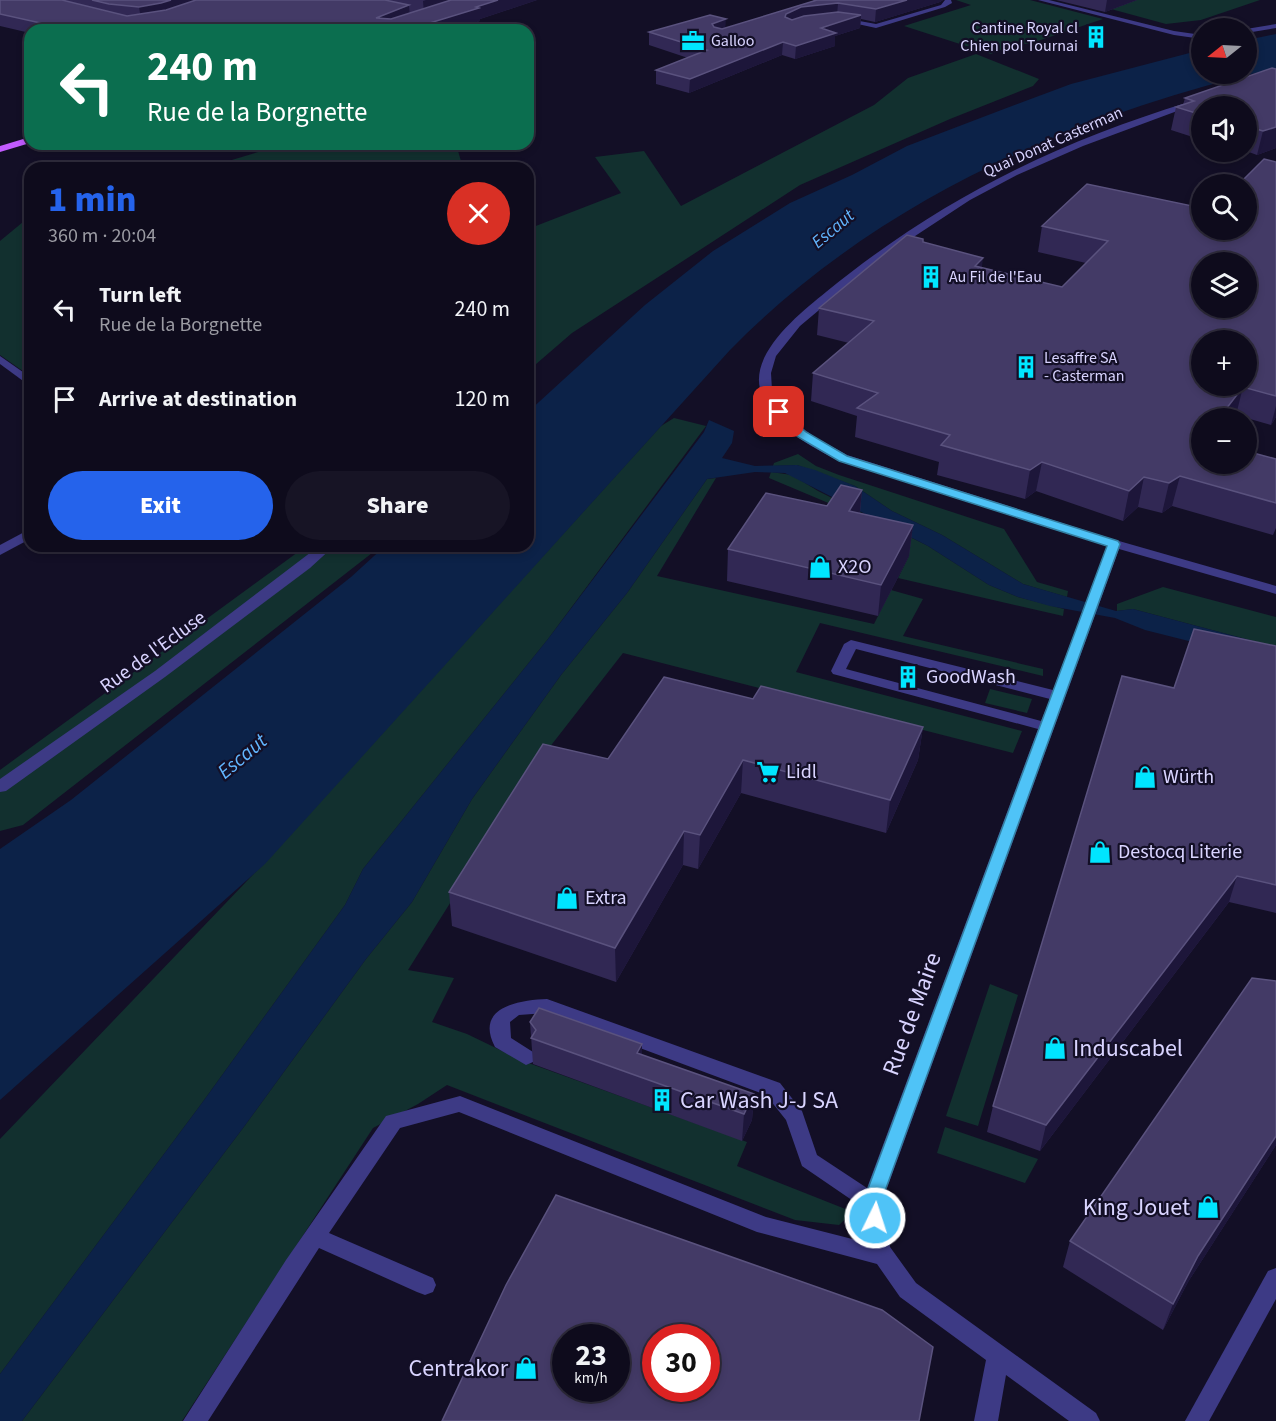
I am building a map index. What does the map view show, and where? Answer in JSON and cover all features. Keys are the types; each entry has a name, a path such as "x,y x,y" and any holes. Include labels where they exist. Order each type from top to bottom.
{"main road":[{"path":"0,149 24,142"}],"street":[{"path":"837,20 874,26 943,6 948,3 948,0"},
{"path":"1041,0 1191,35"},
{"path":"1257,29 1276,26"},
{"name":"Quai Donat Casterman","path":"1191,104 1149,117 1012,174 942,212 874,257 804,315 775,348 767,365 766,390 779,412 802,435 843,458 1114,544 1276,590"},
{"path":"0,359 24,378"},
{"path":"0,551 24,537"},
{"name":"Rue de Maire","path":"1088,1421 908,1290 880,1250 872,1202 1114,544"},
{"name":"Rue de l'Ecluse","path":"0,787 169,667 320,552"},
{"path":"1047,727 838,671 851,644 1058,696"},
{"path":"526,1057 502,1042 499,1030 503,1017 514,1008 547,1006 773,1089 795,1117 809,1160 872,1202"},
{"path":"195,1421 393,1122 460,1104 764,1226 884,1256"},
{"path":"315,1237 425,1285"},
{"path":"1197,1421 1276,1278"},
{"path":"986,1421 998,1357"}],"green space":[{"path":"956,0 1030,0 1103,19 1029,44 1015,44 991,54 904,26 971,5"},
{"path":"1078,0 1260,0 1207,18 1191,18 1191,21 1166,24"},
{"path":"976,54 1039,79 1033,86 950,119 800,185 572,333 534,366 534,227 621,193 595,157 644,151 681,206 874,105 908,78"},
{"path":"265,150 458,150 461,162 225,162"},
{"path":"23,222 24,372 0,355 0,241"},
{"path":"674,418 706,426 548,639 363,869 345,905 202,1103 0,1374 0,1139 269,858 661,426"},
{"path":"798,454 816,466 839,475 1004,529 1037,582 1068,591 1067,597 1023,584 942,535 892,511 855,486 797,465 773,466 774,463"},
{"path":"771,472 792,475 818,491 928,546 989,585 1018,597 1064,609 1063,616 898,578 909,556 864,518 769,478"},
{"path":"716,478 657,576 874,624 891,590 923,599 903,636 1043,669 1043,676 820,623 796,672 1022,731 1013,753 623,653 542,757 408,970 454,978 432,1022 467,1034 523,1061 747,1142 737,1166 853,1212 839,1225 795,1220 447,1085 418,1104 373,1128 182,1421 22,1421 243,1128 366,959 412,902 472,799 561,675 627,593 707,479"},
{"path":"298,552 373,552 23,825 0,831 0,770"},
{"path":"1163,587 1276,617 1276,647 1133,609 1117,611 1117,604"},
{"path":"990,689 1032,699 1027,713 985,703"},
{"path":"990,984 1018,995 978,1126 946,1116"},
{"path":"945,1127 1038,1159 1025,1183 937,1153"}],"water":[{"path":"1276,34 1276,68 1257,73 1257,38"},
{"name":"Escaut","path":"1191,53 1191,84 1212,84 1126,111 1053,138 982,170 914,207 849,249 787,297 730,350 265,864 0,1100 0,849 71,800 351,577 378,552 534,552 534,407 645,305 713,251 790,203 852,175 907,146 1071,84"},
{"path":"709,420 734,431 732,443 722,458 755,466 797,465 815,470 855,486 892,511 942,535 1023,584 1116,611 1133,609 1276,647 1276,663 1145,630 1115,618 1050,606 1018,597 989,585 928,546 785,473 755,472 707,479 627,593 561,675 472,799 412,902 366,959 243,1128 22,1421 0,1421 0,1374 202,1103 345,905 363,869 548,639 704,432"}],"building":[{"path":"0,0 62,0 127,16 166,10 196,0 385,0 409,5 376,18 391,19 451,0 498,0 427,24 45,24 0,14"},
{"path":"92,0 171,0 139,7"},
{"path":"817,0 907,0 876,9 838,3 801,7 786,14 785,17 792,20 804,16 838,12 861,15 821,28 836,33 796,46 783,42 690,79 656,70 707,50 649,32 710,15 726,19 712,24 722,29"},
{"path":"1272,68 1276,69 1276,127 1263,131 1257,129 1257,96 1191,96 1191,100 1185,98 1226,84 1257,84 1257,73"},
{"path":"1191,102 1191,112 1176,107"},
{"name":"Lesaffre SA - Casterman","path":"1264,159 1276,162 1276,396 1257,391 1257,330 1191,330 1191,396 1236,396 1227,408 1191,408 1191,474 1257,474 1257,454 1276,459 1276,503 1180,476 1169,483 1144,477 1129,491 1042,462 1030,470 941,445 950,435 857,408 878,393 813,373 874,321 819,308 907,235 923,239 923,242 983,258 975,266 1062,287 1108,241 1042,226 1087,184 1191,206 1191,240 1257,240 1257,174 1249,174"},
{"path":"841,485 862,490 849,511 913,525 881,585 728,549 766,493 827,506"},
{"path":"1194,629 1276,646 1276,885 1237,876 1046,1125 993,1106 1122,676 1174,688"},
{"path":"664,677 753,699 761,686 923,727 890,800 743,760 700,835 684,831 615,948 449,892 543,744 608,759"},
{"path":"1252,978 1276,981 1276,1136 1198,1256 1173,1304 1070,1241"},
{"path":"539,1008 642,1044 637,1053 754,1094 744,1114 531,1038 536,1030 530,1022"},
{"path":"556,1195 882,1310 933,1347 919,1421 442,1421 506,1285"}],"place":[{"name":"Cantine Royal cl Chien pol Tournai","path":"1096,37"},
{"name":"Galloo","path":"693,41"},
{"name":"Au Fil de l'Eau","path":"931,277"},
{"name":"Lesaffre SA - Casterman","path":"1026,367"},
{"name":"X2O","path":"820,567"},
{"name":"GoodWash","path":"908,677"},
{"name":"Lidl","path":"768,772"},
{"name":"Würth","path":"1145,777"},
{"name":"Destocq Literie","path":"1100,852"},
{"name":"Extra","path":"567,898"},
{"name":"Induscabel","path":"1055,1048"},
{"name":"Car Wash J-J SA","path":"662,1100"},
{"name":"King Jouet","path":"1208,1207"},
{"name":"Centrakor","path":"526,1368"}],"route":[{"path":"779,412 802,435 843,458 1114,544 872,1202 875,1218"}]}
